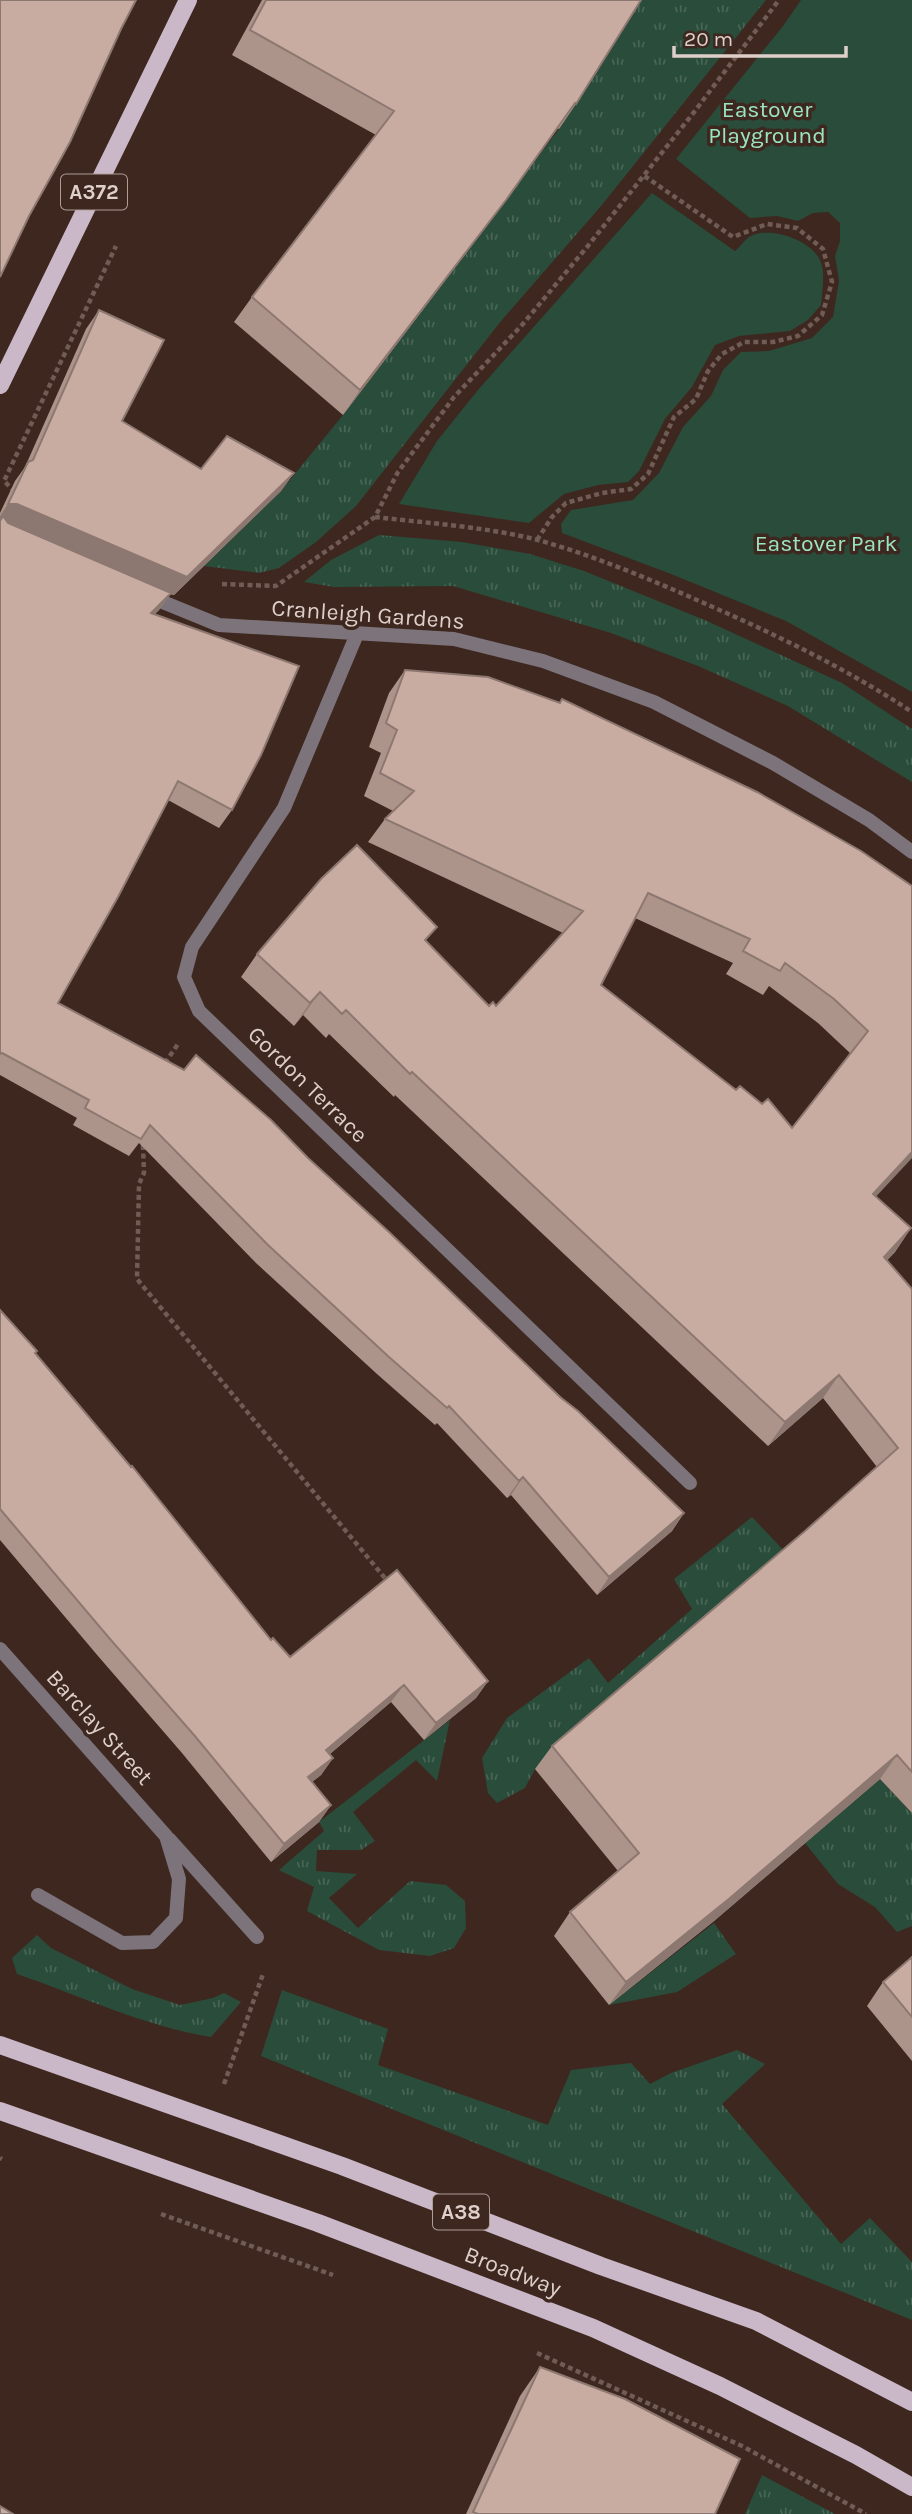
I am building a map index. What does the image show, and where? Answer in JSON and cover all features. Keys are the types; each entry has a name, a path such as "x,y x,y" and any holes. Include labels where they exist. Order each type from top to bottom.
{"main road":[{"name":"A372","path":"0,385 188,0"},
{"name":"Broadway","path":"0,2045 342,2166 601,2266 756,2321 912,2402"},
{"name":"Broadway","path":"0,2111 318,2224 593,2328 720,2386 856,2455 912,2487"}],"street":[{"name":"Cranleigh Gardens","path":"132,589 219,625 454,639 543,661 654,702 773,763 869,820 912,852"},
{"name":"Gordon Terrace","path":"357,635 284,808 192,947 184,977 199,1011 690,1483"},
{"name":"Barclay Street","path":"0,1649 257,1937"},
{"name":"Barclay Street","path":"38,1895 122,1943 153,1942 176,1917 179,1879 166,1836"}],"path":[{"path":"212,583 276,586 375,517 398,472 454,397 522,325 779,0"},
{"path":"537,540 552,517 566,503 602,493 631,489 648,474 674,417 696,399 708,371 722,354 744,342 773,342 798,336 822,315 832,282 823,249 797,228 767,224 733,237 643,175"},
{"path":"18,495 4,481 118,242"},
{"path":"375,517 449,525 537,540 649,579 780,636 887,695 912,712"},
{"path":"163,1065 199,1011"},
{"path":"143,1135 144,1173 139,1184 137,1279 394,1589"},
{"path":"211,2120 265,1969"},
{"path":"161,2214 336,2276"},
{"path":"536,2352 742,2446 866,2514"}],"green space":[{"path":"639,0 766,0 601,206 501,321 356,506 316,542 279,568 259,573 204,566 281,491 343,415 559,129"},
{"name":"Eastover Park","path":"801,0 912,0 912,692 786,621 562,533 561,524 571,510 633,500 659,473 683,427 711,396 723,370 741,352 769,351 812,338 833,317 839,281 835,256 840,241 840,223 828,212 813,213 798,221 777,216 750,218 676,159"},
{"path":"652,193 735,251 751,236 759,233 779,234 808,246 822,265 821,305 808,320 790,331 739,336 715,345 692,387 665,419 639,471 628,482 598,485 564,494 529,523 399,504 437,441 478,390"},
{"path":"379,535 462,542 530,554 584,571 707,621 842,683 912,729 912,782 788,706 698,666 611,633 453,586 334,587 304,582 331,560"},
{"path":"752,1517 788,1555 535,1769 525,1788 497,1803 488,1793 482,1758 507,1718 589,1658 608,1683 692,1609 674,1579"},
{"path":"450,1720 437,1781 416,1760 353,1812 375,1841 361,1850 317,1850 316,1871 357,1874 329,1898 358,1928 410,1881 446,1885 465,1901 466,1928 454,1948 430,1956 379,1950 307,1911 314,1887 279,1870 324,1831 319,1822"},
{"path":"880,1779 912,1813 912,1926 897,1932 875,1907 838,1884 805,1843"},
{"path":"714,1923 736,1954 677,1992 609,2005"},
{"path":"37,1935 51,1948 132,1989 180,2005 224,1993 241,2002 211,2037 162,2026 17,1974 12,1958"},
{"path":"282,1990 388,2029 378,2065 548,2125 571,2070 631,2063 650,2084 671,2073 737,2050 765,2064 722,2104 841,2244 870,2218 912,2262 912,2320 261,2056"},
{"path":"762,2475 835,2514 745,2514"}],"building":[{"path":"0,0 136,0 70,142 29,216 0,277"},
{"path":"266,0 641,0 576,104 360,390 252,297 394,111 250,30"},
{"path":"99,310 164,340 122,421 201,469 227,436 294,473 187,577 17,504 8,504 28,462 33,460"},
{"path":"3,516 8,523 171,593 151,613 299,666 261,755 232,810 178,781 118,897 58,1003 184,1070 196,1055 271,1120 684,1513 609,1577 523,1477 519,1481 449,1406 447,1408 389,1357 268,1245 150,1125 141,1139 85,1108 89,1100 0,1054 0,521"},
{"path":"405,670 488,677 560,703 562,699 757,792 861,851 912,886 912,1152 873,1194 911,1228 884,1257 912,1289 912,1772 897,1755 730,1898 626,1982 570,1912 639,1853 552,1746 805,1531 898,1448 839,1375 785,1422 412,1072 410,1074 346,1010 342,1014 320,992 310,1003 257,954 321,879 357,845 437,927 425,940 489,1006 493,1002 496,1006 583,911 385,819 414,791 380,773 397,730 386,723","holes":["648,893 750,939 743,951 780,971 785,963 834,999 868,1031 792,1128 768,1099 762,1104 740,1086 736,1090 601,985"]},
{"path":"0,1310 132,1466 271,1640 273,1638 290,1657 397,1570 488,1681 436,1723 404,1685 326,1750 333,1758 308,1777 331,1805 284,1844 0,1509"},
{"path":"912,1957 912,2017 883,1982"},
{"path":"540,2367 625,2399 740,2459 715,2514 473,2512"},
{"path":"0,2506 13,2514 0,2514"}],"park label":[{"name":"Eastover Playground","path":"767,122"}]}
